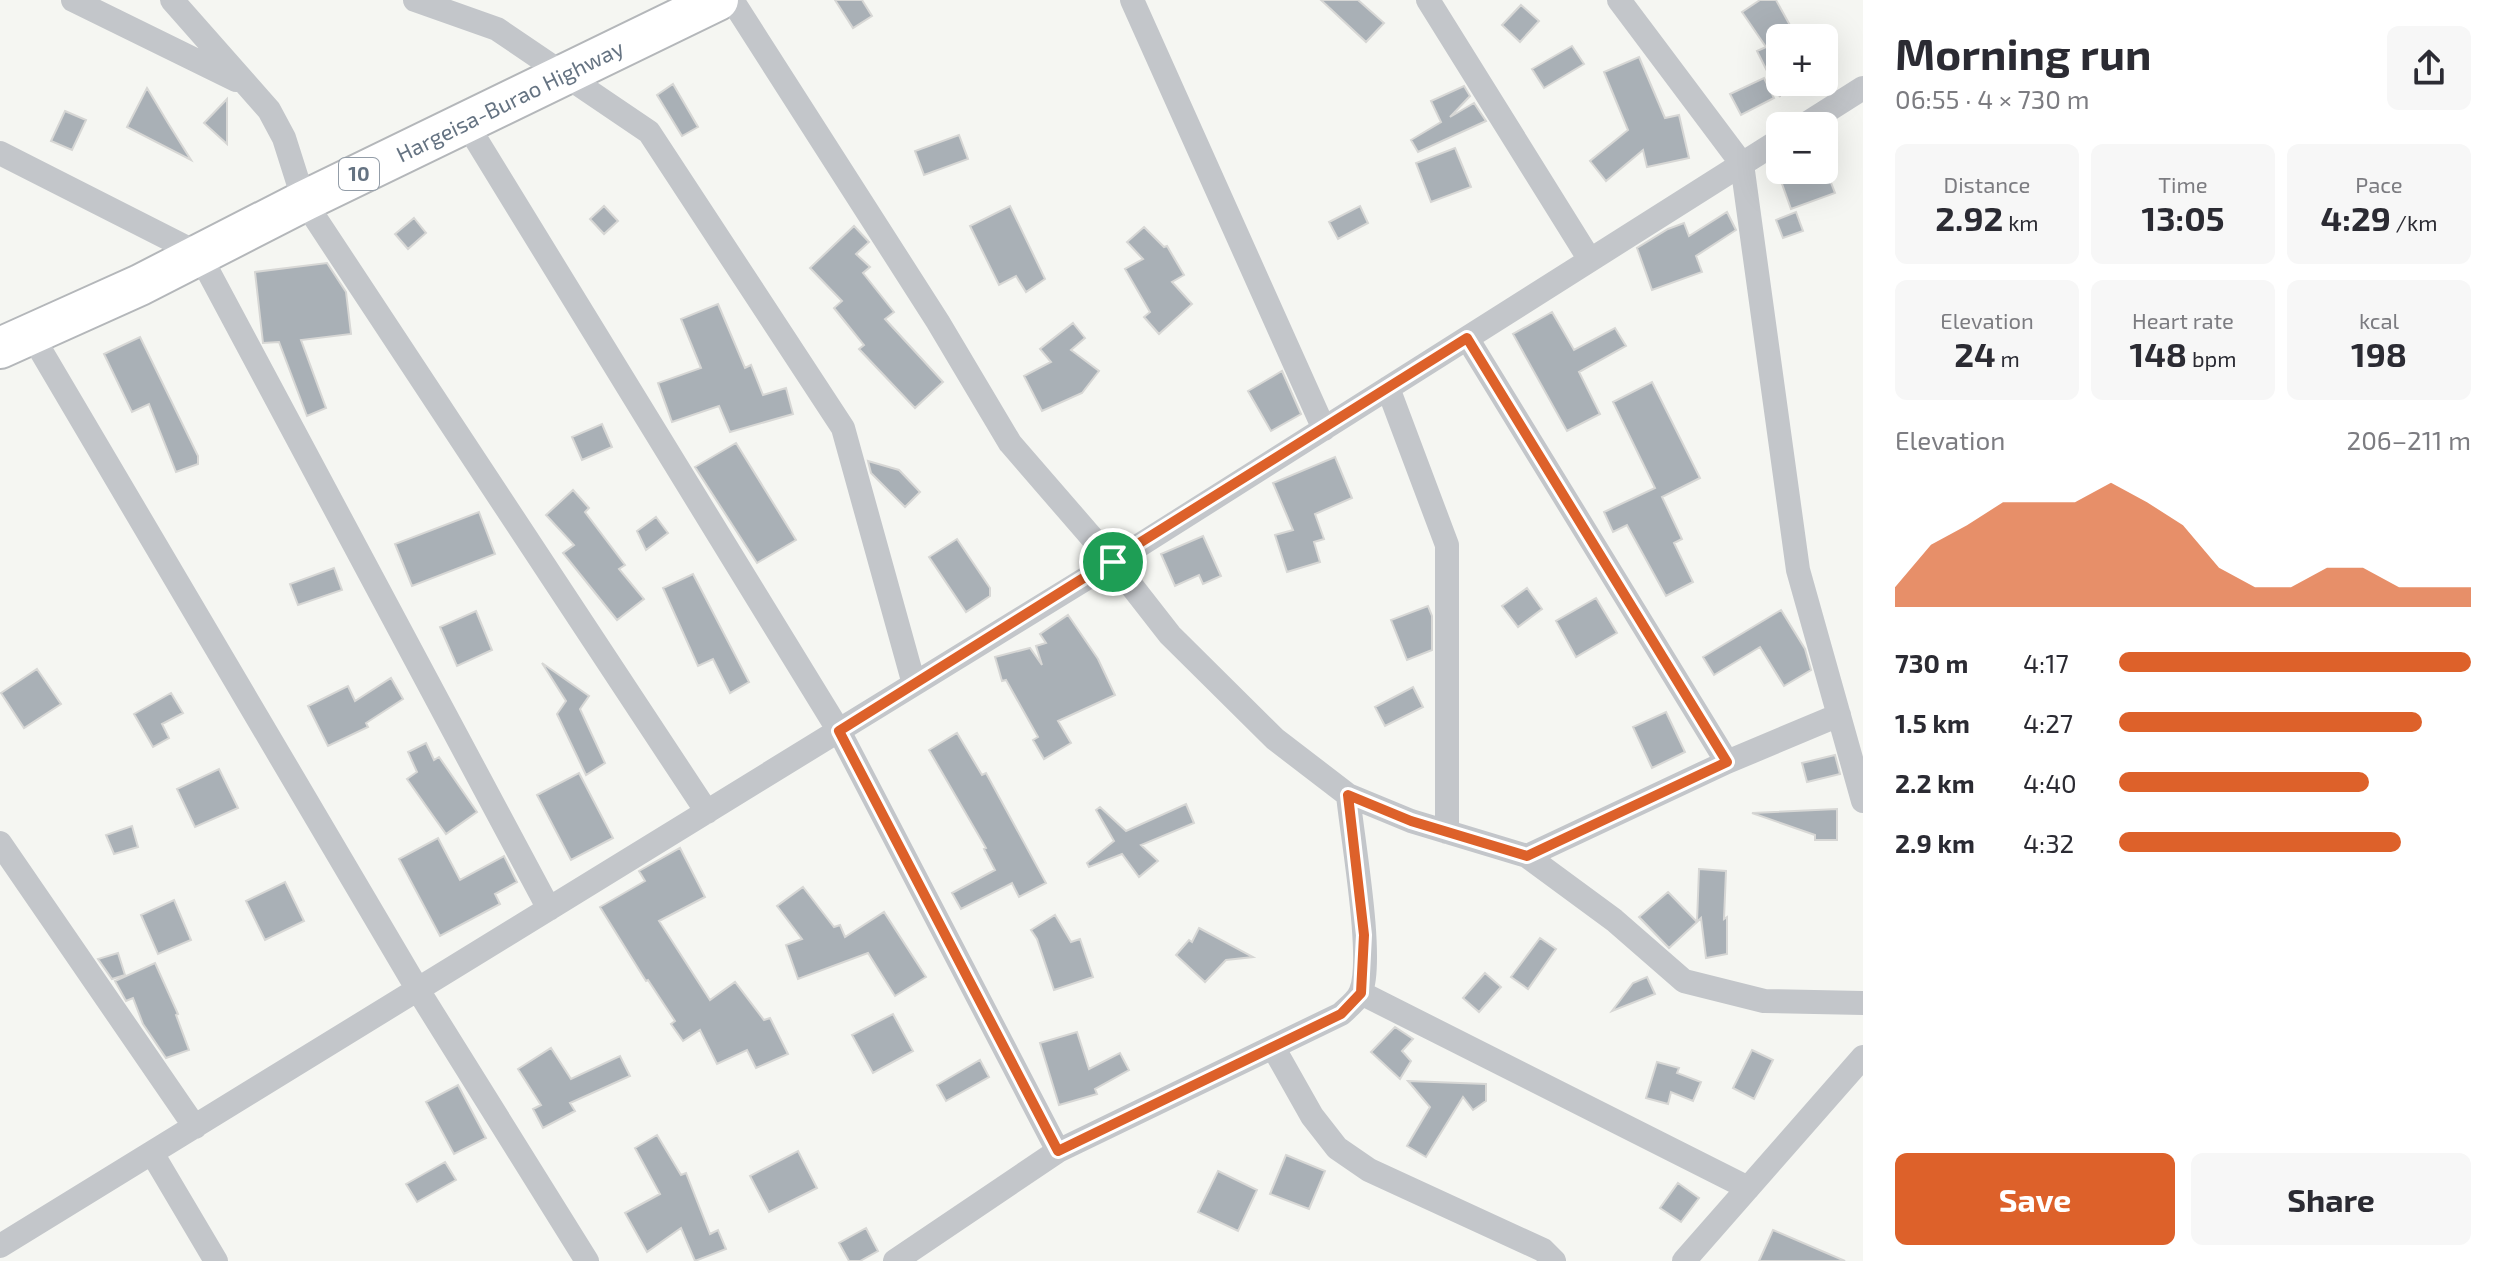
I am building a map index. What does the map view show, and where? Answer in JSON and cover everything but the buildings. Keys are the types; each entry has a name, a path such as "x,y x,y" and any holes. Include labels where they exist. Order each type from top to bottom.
{"highway":[{"name":"Hargeisa-Burao Highway","path":"15,341 140,285 304,201 718,0"}],"street":[{"path":"73,0 249,87"},
{"path":"172,0 269,110 284,138 304,201 707,812"},
{"path":"415,0 497,29 649,132 843,428 914,684"},
{"path":"732,0 938,322 1010,443 1113,562 1180,646 1275,739 1348,795 1411,821 1527,856 1614,920 1684,981 1764,1001 1863,1003"},
{"path":"1132,0 1324,429"},
{"path":"1428,0 1590,260"},
{"path":"1619,0 1742,164 1798,570 1863,801"},
{"path":"1825,112 1863,88"},
{"path":"466,123 839,731 1058,1151"},
{"path":"0,1246 1113,562 1766,149"},
{"path":"0,153 199,254 549,909"},
{"path":"1467,338 1727,762"},
{"path":"15,341 587,1261"},
{"path":"1388,388 1447,545 1447,832"},
{"path":"1527,856 1727,762 1839,715"},
{"path":"895,1261 1058,1151 1341,1014 1361,993 1364,935 1348,795"},
{"path":"0,843 195,1127"},
{"path":"1361,993 1748,1188"},
{"path":"1273,1047 1312,1116 1337,1148 1369,1170 1543,1250 1554,1261"},
{"path":"1684,1261 1863,1057"},
{"path":"152,1153 216,1261"}],"route":[{"path":"1467,338 1727,762 1527,856 1411,821 1348,795 1364,935 1361,993 1341,1014 1058,1151 839,731 1113,562 1467,338"}]}
